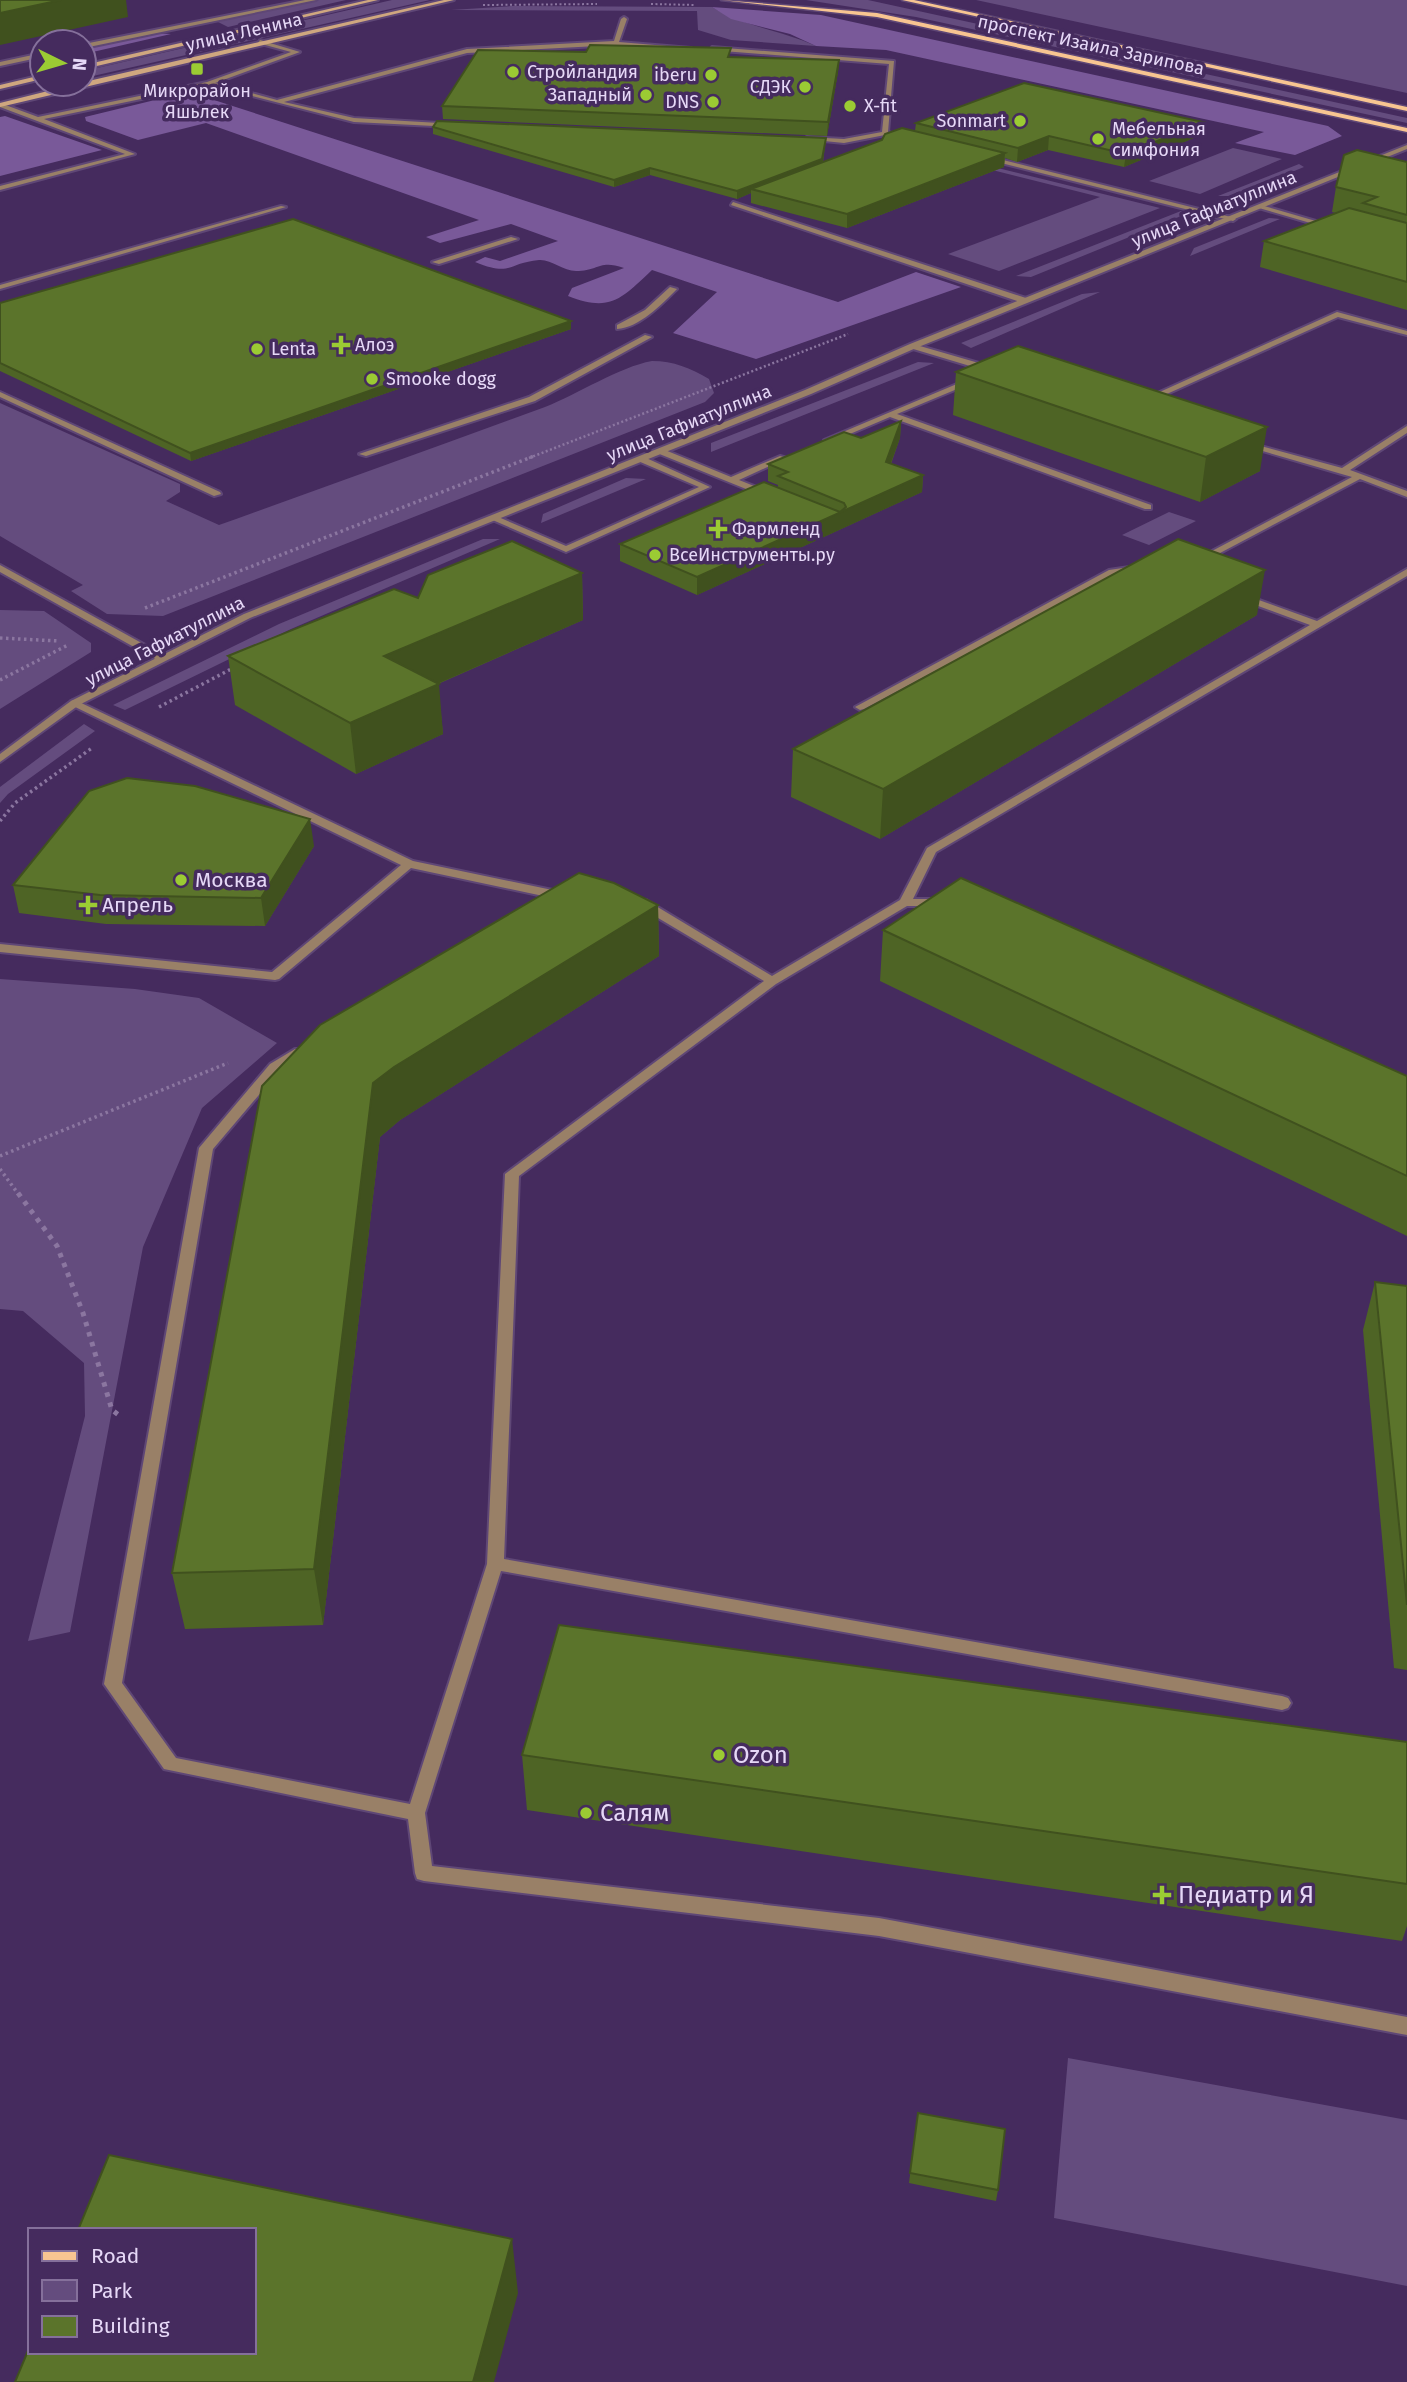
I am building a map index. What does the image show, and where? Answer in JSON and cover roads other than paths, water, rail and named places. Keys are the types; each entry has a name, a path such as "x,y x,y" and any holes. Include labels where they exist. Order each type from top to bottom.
{"main road":[{"name":"улица Ленина","path":"98,64 375,0"},
{"name":"улица Ленина","path":"98,81 260,41 451,0"},
{"name":"проспект Изаила Зарипова","path":"724,0 877,15 1407,130"},
{"name":"проспект Изаила Зарипова","path":"905,0 1407,109"},
{"path":"0,87 28,80"},
{"name":"улица Ленина","path":"0,105 28,98"}],"street":[{"path":"98,43 313,0"},
{"path":"616,43 624,19"},
{"path":"37,119 209,83 297,52 260,41"},
{"path":"276,102 467,51 616,43 892,62 885,133 881,142"},
{"path":"0,64 28,58"},
{"path":"209,83 354,120 458,125"},
{"path":"0,105 132,153 0,188"},
{"path":"792,138 844,141 885,133 912,140"},
{"name":"улица Гафиатуллина","path":"0,759 75,703 247,616 641,459 1407,147"},
{"path":"979,156 1233,219"},
{"path":"1366,164 1386,169"},
{"path":"747,199 733,204 1026,301"},
{"path":"1261,207 1340,229"},
{"path":"0,287 283,208"},
{"path":"436,262 514,239"},
{"path":"620,327 648,312 673,289"},
{"path":"1140,403 1337,314 1407,333"},
{"path":"363,454 533,399 648,337"},
{"path":"913,346 1008,374"},
{"path":"816,444 995,370"},
{"path":"0,394 217,494"},
{"path":"889,414 1148,507"},
{"path":"1343,471 1407,429"},
{"path":"1235,440 1360,476 1407,494"},
{"path":"660,451 779,499"},
{"path":"731,480 792,455"},
{"path":"493,518 566,549 706,487 641,459"},
{"path":"1188,567 1360,476"},
{"path":"0,568 163,659"},
{"path":"860,707 1112,572 1126,568 1157,569"},
{"path":"1407,572 931,850 905,902 772,981 512,1174 495,1564 416,1814 424,1873 879,1927 1407,2026"},
{"path":"1227,591 1317,624"},
{"path":"75,703 409,864 573,897 543,911"},
{"path":"0,948 275,976 409,864"},
{"path":"622,899 636,900 772,981"},
{"path":"905,902 954,904"},
{"path":"320,1041 275,1067 206,1148 113,1684 170,1764 416,1814"},
{"path":"495,1564 1282,1703"}],"place":[{"name":"Микрорайон Яшьлек","path":"197,69"},
{"name":"Стройландия","path":"513,72"},
{"name":"iberu","path":"711,75"},
{"name":"СДЭК","path":"805,87"},
{"name":"Западный","path":"646,95"},
{"name":"DNS","path":"713,102"},
{"name":"X-fit","path":"850,106"},
{"name":"Sonmart","path":"1020,121"},
{"name":"Мебельная симфония","path":"1098,139"},
{"name":"Алоэ","path":"341,345"},
{"name":"Lenta","path":"257,349"},
{"name":"Smooke dogg","path":"372,379"},
{"name":"Фармленд","path":"718,529"},
{"name":"ВсеИнструменты.ру","path":"655,555"},
{"name":"Москва","path":"181,880"},
{"name":"Апрель","path":"88,905"},
{"name":"Ozon","path":"719,1755"},
{"name":"Салям","path":"586,1813"},
{"name":"Педиатр и Я","path":"1162,1895"}]}
